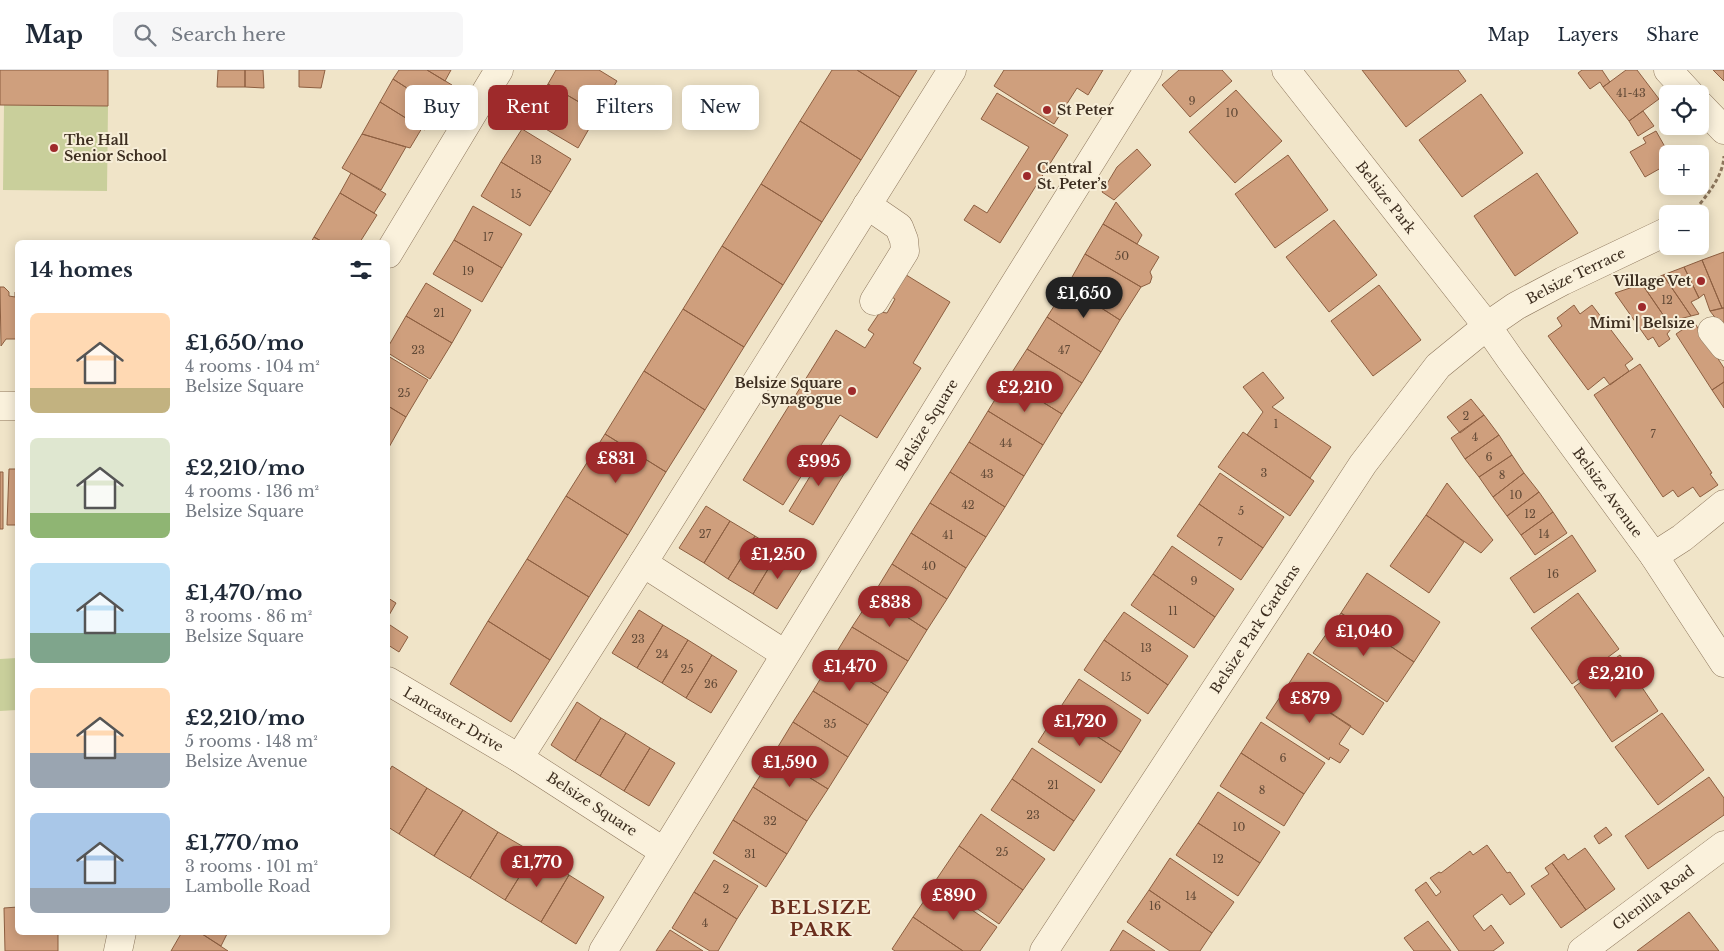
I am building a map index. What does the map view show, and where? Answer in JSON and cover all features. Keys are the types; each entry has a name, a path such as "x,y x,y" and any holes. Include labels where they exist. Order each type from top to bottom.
{"street":[{"path":"390,251 499,70"},
{"path":"519,758 643,564 952,70"},
{"name":"Belsize Square","path":"519,758 664,851 1148,70"},
{"name":"Belsize Park","path":"1286,70 1487,326"},
{"path":"1668,70 1682,85"},
{"path":"867,206 899,227 905,251 874,301"},
{"name":"Belsize Terrace","path":"1487,326 1516,306 1563,281 1659,235"},
{"name":"Belsize Avenue","path":"1487,326 1654,556 1724,663"},
{"name":"Belsize Park Gardens","path":"1044,951 1363,464 1438,366 1487,326"},
{"path":"0,406 15,406"},
{"path":"1654,556 1682,538 1724,504"},
{"path":"643,564 785,654"},
{"name":"Lancaster Drive","path":"390,681 519,758"},
{"name":"Glenilla Road","path":"1582,951 1724,844"},
{"path":"603,951 664,851"},
{"path":"118,951 121,935"}],"path":[{"path":"1699,205 1717,178 1724,163 1724,156"}],"green space":[{"name":"The Hall Senior School","path":"4,105 108,106 107,191 3,190"},
{"path":"15,658 15,710 0,711 0,659"}],"building":[{"path":"0,70 108,70 108,106 0,105"},
{"path":"218,70 245,70 245,87 217,87"},
{"path":"245,70 263,70 264,88 245,87"},
{"path":"299,70 325,70 321,88 299,87"},
{"path":"399,70 427,70 452,85 405,85 405,87 393,79"},
{"path":"427,70 451,70 445,81"},
{"path":"556,70 599,70 617,81 615,85 578,85 578,101 568,96 568,85 548,84"},
{"path":"832,70 857,70 900,97 861,160 800,121"},
{"path":"857,70 917,70 900,97"},
{"name":"St Peter","path":"1004,70 1103,70 1088,95 1077,88 1054,124 994,86"},
{"path":"1179,70 1222,70 1232,81 1190,117 1162,85"},
{"path":"1362,70 1458,70 1466,81 1406,127"},
{"path":"1582,70 1602,70 1610,82 1603,87 1600,82 1590,89 1578,73"},
{"path":"1626,70 1637,70 1659,99 1629,121 1603,87"},
{"path":"1713,70 1724,70 1724,81"},
{"path":"393,79 405,87 405,118 380,102"},
{"path":"1236,90 1282,141 1235,183 1189,132"},
{"name":"Central St. Peter’s","path":"997,93 1068,135 1000,243 964,220 974,205 987,213 1029,147 981,119"},
{"path":"1481,94 1523,153 1462,197 1419,140"},
{"path":"568,96 578,101 578,130 588,130 578,148 547,130 568,130"},
{"path":"380,102 405,117 405,130 421,130 410,148 362,134"},
{"path":"1643,111 1654,126 1638,136 1629,121"},
{"path":"800,121 861,160 822,222 761,184"},
{"path":"521,130 571,159 551,192 501,162"},
{"path":"1656,131 1664,145 1659,145 1659,169 1645,177 1630,152 1646,143 1643,138"},
{"path":"362,134 406,147 381,190 342,168"},
{"path":"1137,149 1151,165 1114,200 1102,192 1117,167"},
{"path":"1288,155 1328,210 1275,248 1235,194"},
{"path":"501,162 551,192 530,226 481,196"},
{"path":"351,173 386,194 374,213 340,193"},
{"path":"1537,173 1578,233 1515,276 1474,216"},
{"path":"761,184 822,222 783,285 722,246"},
{"path":"340,193 377,215 361,240 319,240 314,237"},
{"path":"1116,202 1142,235 1137,244 1103,224"},
{"path":"473,206 522,234 502,268 454,240"},
{"path":"1334,220 1377,275 1329,312 1286,257"},
{"path":"1103,224 1159,257 1150,272 1152,277 1150,283 1141,287 1085,254"},
{"path":"454,240 502,268 482,302 433,274"},
{"path":"722,246 783,285 744,347 683,309"},
{"path":"1724,252 1724,308 1722,308 1702,260"},
{"path":"1085,254 1141,287 1120,320 1067,286"},
{"name":"Village Vet","path":"1702,260 1722,308 1710,311 1704,294 1699,298 1684,267"},
{"path":"1684,267 1699,298 1691,302 1699,314 1691,316 1663,275"},
{"name":"Belsize Square Synagogue","path":"903,273 950,302 913,363 921,368 877,438 840,415 783,505 743,480 836,330 865,348 874,334 868,330 880,312 887,313 895,299 889,295"},
{"path":"1663,275 1691,316 1668,322 1642,284"},
{"path":"426,283 471,310 452,343 406,316"},
{"name":"Mimi | Belsize","path":"1642,284 1671,329 1667,334 1670,339 1659,347 1653,337 1648,340 1615,293"},
{"path":"1379,285 1421,340 1373,376 1331,321"},
{"path":"1067,286 1120,320 1101,352 1047,317"},
{"path":"0,287 4,287 9,292 9,296 15,297 15,339 6,339 1,346"},
{"path":"1574,305 1580,314 1592,305 1633,359 1625,365 1629,371 1610,385 1604,377 1588,390 1548,336 1562,326 1557,318"},
{"path":"1724,308 1724,329 1710,311"},
{"path":"683,309 744,347 705,410 644,371"},
{"path":"406,316 452,343 430,379 390,354 390,344"},
{"path":"1047,317 1101,352 1082,383 1027,349"},
{"path":"1694,322 1724,368 1724,382 1712,390 1676,334"},
{"path":"1027,349 1082,383 1062,414 1007,380"},
{"path":"390,357 428,380 406,417 390,407"},
{"path":"1640,364 1718,485 1700,497 1693,487 1678,497 1673,490 1663,497 1594,395"},
{"path":"644,371 705,410 666,472 605,434"},
{"path":"1263,372 1284,398 1272,407 1331,447 1310,478 1247,435 1263,412 1243,387"},
{"path":"1007,380 1062,414 1043,445 988,411"},
{"path":"1724,382 1724,408 1712,390"},
{"path":"1471,399 1484,415 1460,433 1447,417"},
{"path":"390,407 406,417 390,445"},
{"path":"988,411 1043,445 1024,476 969,442"},
{"path":"1484,415 1499,435 1465,459 1451,438"},
{"path":"1243,432 1314,481 1290,516 1218,467"},
{"path":"605,434 666,472 628,535 566,496"},
{"path":"1499,435 1512,455 1479,477 1465,459"},
{"path":"969,442 1024,476 1005,507 950,472"},
{"path":"829,445 843,454 837,464 847,469 813,525 789,511"},
{"path":"1512,455 1524,473 1493,497 1479,477"},
{"path":"9,469 15,469 15,525 7,525"},
{"path":"0,472 3,472 3,529 0,529"},
{"path":"950,472 1005,507 986,537 930,503"},
{"path":"1220,473 1284,517 1263,548 1199,504"},
{"path":"1524,473 1539,492 1507,516 1493,497"},
{"path":"1447,483 1493,540 1481,553 1426,515"},
{"path":"1539,492 1553,512 1521,535 1507,516"},
{"path":"566,496 628,535 589,597 527,559"},
{"path":"930,503 986,537 966,568 911,533"},
{"path":"1199,504 1263,548 1241,580 1177,536"},
{"path":"706,506 730,521 704,563 679,548"},
{"path":"1553,512 1567,533 1535,555 1521,535"},
{"path":"1426,515 1464,542 1429,593 1390,566"},
{"path":"730,521 755,536 728,579 704,563"},
{"path":"911,533 966,568 947,599 892,564"},
{"path":"1572,535 1596,571 1534,613 1510,578"},
{"path":"755,536 779,551 753,594 728,579"},
{"path":"1172,546 1234,589 1215,617 1153,574"},
{"path":"779,551 804,566 777,609 753,594"},
{"path":"527,559 589,597 550,660 488,621"},
{"path":"892,564 947,599 927,630 873,595"},
{"path":"1367,573 1440,622 1414,662 1341,613"},
{"path":"1153,574 1215,617 1194,648 1131,605"},
{"path":"1578,593 1619,649 1572,684 1531,628"},
{"path":"873,595 927,630 908,661 852,627"},
{"path":"390,599 396,603 390,614"},
{"path":"639,610 663,625 637,668 612,653"},
{"path":"1124,612 1188,656 1168,685 1104,640"},
{"path":"1341,613 1414,662 1387,702 1313,653"},
{"path":"488,621 550,660 511,722 450,684"},
{"path":"390,625 408,637 399,652 390,646"},
{"path":"663,625 688,640 662,683 637,668"},
{"path":"852,627 908,661 888,693 833,658"},
{"path":"688,640 712,655 686,698 662,683"},
{"path":"1104,640 1168,685 1148,714 1084,670"},
{"path":"1308,653 1384,703 1363,735 1288,685"},
{"path":"712,655 737,671 711,713 686,698"},
{"path":"1620,655 1658,711 1612,742 1574,687"},
{"path":"833,658 888,693 868,725 813,691"},
{"path":"1079,679 1141,720 1121,752 1058,711"},
{"path":"1288,685 1351,726 1339,744 1349,750 1340,763 1330,757 1329,760 1266,718"},
{"path":"813,691 868,725 848,757 793,722"},
{"path":"577,702 601,718 575,761 551,745"},
{"path":"1058,711 1121,752 1101,783 1038,742"},
{"path":"1662,713 1704,770 1658,805 1615,747"},
{"path":"601,718 626,733 600,776 575,761"},
{"path":"793,722 848,757 828,789 773,755"},
{"path":"1261,722 1325,763 1304,794 1241,753"},
{"path":"626,733 650,748 624,791 600,776"},
{"path":"650,748 675,763 649,806 624,791"},
{"path":"1032,748 1095,790 1074,821 1012,779"},
{"path":"1241,753 1304,794 1284,826 1220,786"},
{"path":"773,755 828,789 807,821 753,787"},
{"path":"392,766 427,788 399,834 390,828 390,770"},
{"path":"1709,777 1724,798 1724,815 1648,869 1625,836"},
{"path":"1012,779 1074,821 1054,851 991,810"},
{"path":"753,787 807,821 787,854 733,820"},
{"path":"427,788 463,810 434,856 399,834"},
{"path":"1218,792 1280,832 1260,863 1198,823"},
{"path":"463,810 498,832 470,878 434,856"},
{"path":"981,814 1045,859 1023,890 959,846"},
{"path":"733,820 787,854 766,887 713,853"},
{"path":"1198,823 1260,863 1238,896 1176,855"},
{"path":"1606,827 1612,835 1599,844 1594,836"},
{"path":"498,832 534,853 505,900 470,878"},
{"path":"1487,845 1507,873 1510,872 1525,894 1510,905 1502,894 1473,916 1484,931 1491,925 1504,943 1493,951 1459,951 1415,890 1426,882 1436,896 1441,892 1430,878 1439,872 1441,873 1470,851 1473,855"},
{"path":"959,846 1023,890 999,924 936,880"},
{"path":"1585,848 1615,889 1586,910 1552,863 1564,854 1568,860"},
{"path":"534,853 569,875 541,922 505,900"},
{"path":"1170,858 1234,902 1212,933 1149,890"},
{"path":"714,860 758,886 737,919 694,892"},
{"path":"1552,863 1586,910 1561,928 1531,886 1549,874 1545,868"},
{"path":"569,875 604,897 576,944 541,922"},
{"path":"935,885 997,927 980,951 963,951 913,917"},
{"path":"1149,890 1212,933 1200,951 1170,951 1127,922"},
{"path":"694,892 737,919 718,951 710,951 672,928"},
{"path":"15,907 15,935 58,935 58,951 5,951 4,908"},
{"path":"1689,912 1719,951 1637,951"},
{"path":"913,917 963,951 895,951 892,949"},
{"path":"1428,921 1451,951 1414,951 1404,938"},
{"path":"670,930 703,951 656,951"},
{"path":"1123,930 1155,951 1110,951"},
{"path":"180,935 204,935 228,951 171,951"},
{"path":"204,935 226,935 221,946"}],"place":[{"name":"St Peter","path":"1047,110"},
{"name":"The Hall Senior School","path":"54,148"},
{"name":"Central St. Peter’s","path":"1027,176"},
{"name":"Village Vet","path":"1701,281"},
{"name":"Mimi | Belsize","path":"1642,307"},
{"name":"Belsize Square Synagogue","path":"852,391"}],"district":[{"name":"BELSIZE PARK","path":"821,918"}]}
